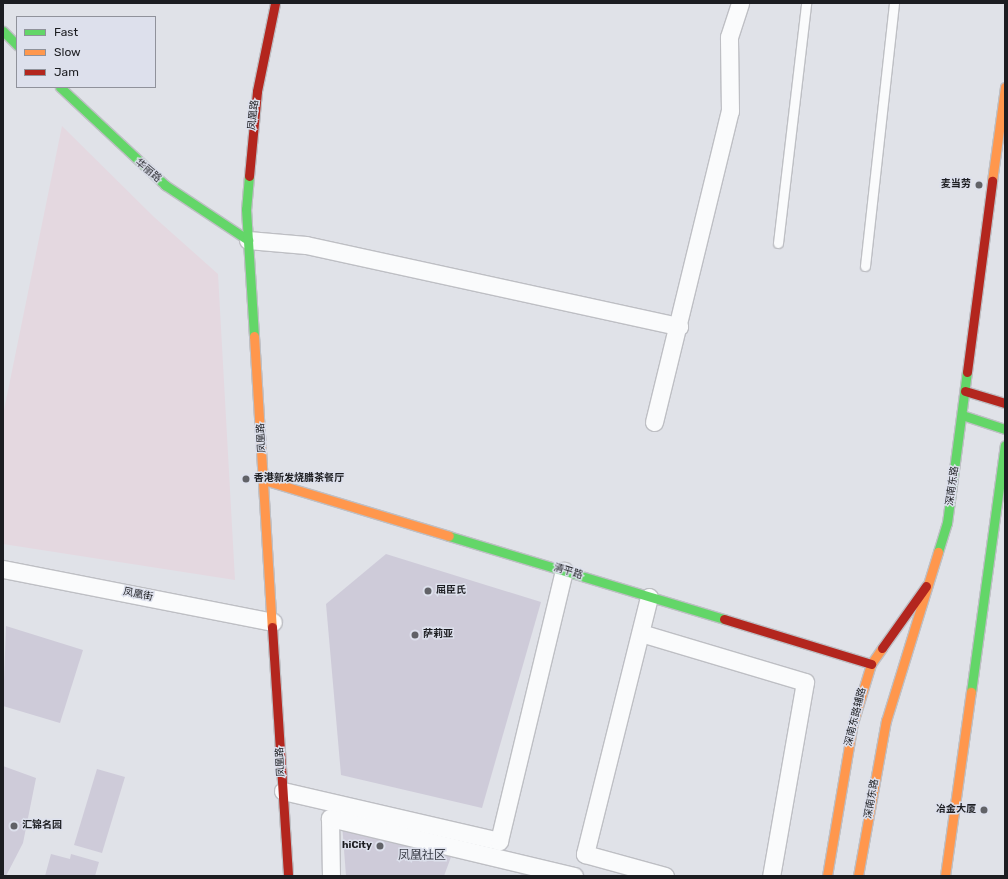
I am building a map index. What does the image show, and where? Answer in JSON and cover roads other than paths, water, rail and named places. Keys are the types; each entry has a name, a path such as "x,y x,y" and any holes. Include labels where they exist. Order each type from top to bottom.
{"street":[{"name":"凤凰路","path":"275,3 252,125 246,190 288,876"},
{"path":"654,422 679,326 730,111 729,37 740,3"},
{"path":"3,31 16,44"},
{"name":"深南东路","path":"858,876 886,721 932,577 949,511 1005,87"},
{"name":"华丽路","path":"61,88 165,186 248,240"},
{"path":"248,240 306,245 679,326"},
{"path":"965,391 1005,403"},
{"path":"962,415 1005,429"},
{"path":"945,876 1005,445"},
{"name":"清平路","path":"264,480 871,664"},
{"name":"凤凰街","path":"3,569 273,622"},
{"path":"283,791 499,841 564,571"},
{"name":"深南东路辅路","path":"827,876 853,723 871,664 932,577"},
{"path":"650,597 585,854 665,876"},
{"path":"641,633 805,682 771,876"},
{"path":"331,876 330,818 574,876"}],"lane":[{"path":"778,243 806,3"},
{"path":"865,266 894,3"}],"place":[{"name":"麦当劳","path":"979,185"},
{"name":"香港新发烧腊茶餐厅","path":"246,479"},
{"name":"屈臣氏","path":"428,591"},
{"name":"萨莉亚","path":"415,635"},
{"name":"冶金大厦","path":"984,810"},
{"name":"汇锦名园","path":"14,826"},
{"name":"hiCity","path":"380,846"}],"district":[{"name":"凤凰社区","path":"422,856"}]}
